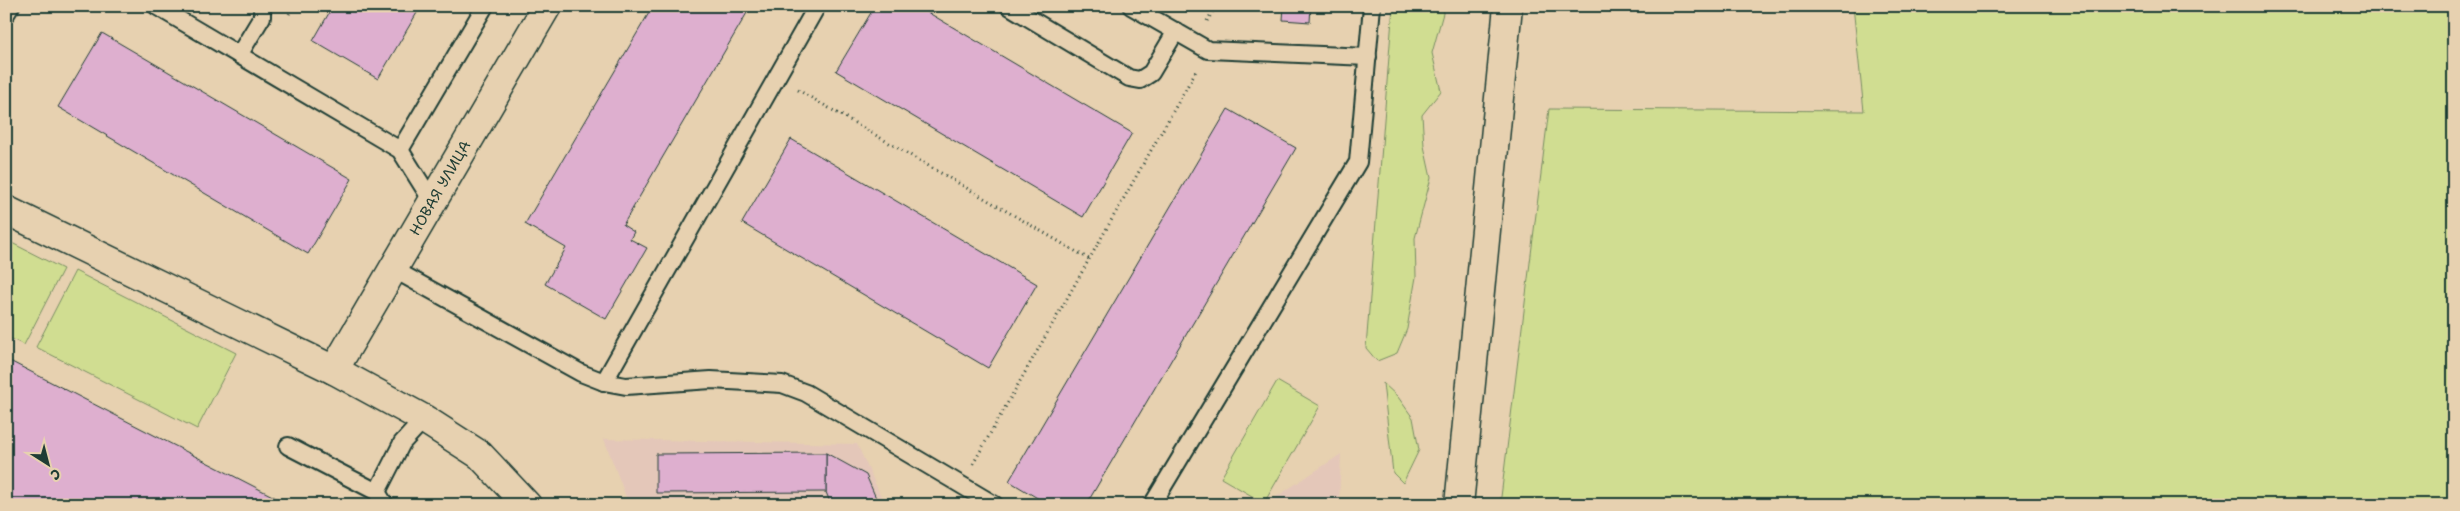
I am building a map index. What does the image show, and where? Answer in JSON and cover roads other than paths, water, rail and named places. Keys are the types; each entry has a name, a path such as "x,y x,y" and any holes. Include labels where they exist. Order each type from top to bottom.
{"street":[{"name":"НОВАЯ УЛИЦА","path":"334,370 547,6"},
{"path":"1459,505 1508,6"},
{"path":"6,210 334,370 424,419 480,455 527,505"}],"lane":[{"path":"6,14 11,6"},
{"path":"156,6 400,150 432,201"},
{"path":"239,55 262,17 262,6"},
{"path":"400,150 485,6"},
{"path":"604,382 817,6"},
{"path":"1009,6 1129,78 1140,80 1151,73 1176,31"},
{"path":"1131,6 1208,50 1368,57"},
{"path":"1152,505 1358,162 1372,6"},
{"path":"393,268 582,373 604,382 626,386 710,380 782,384 806,392 995,505"},
{"path":"288,446 381,498 402,443 424,419"}]}
